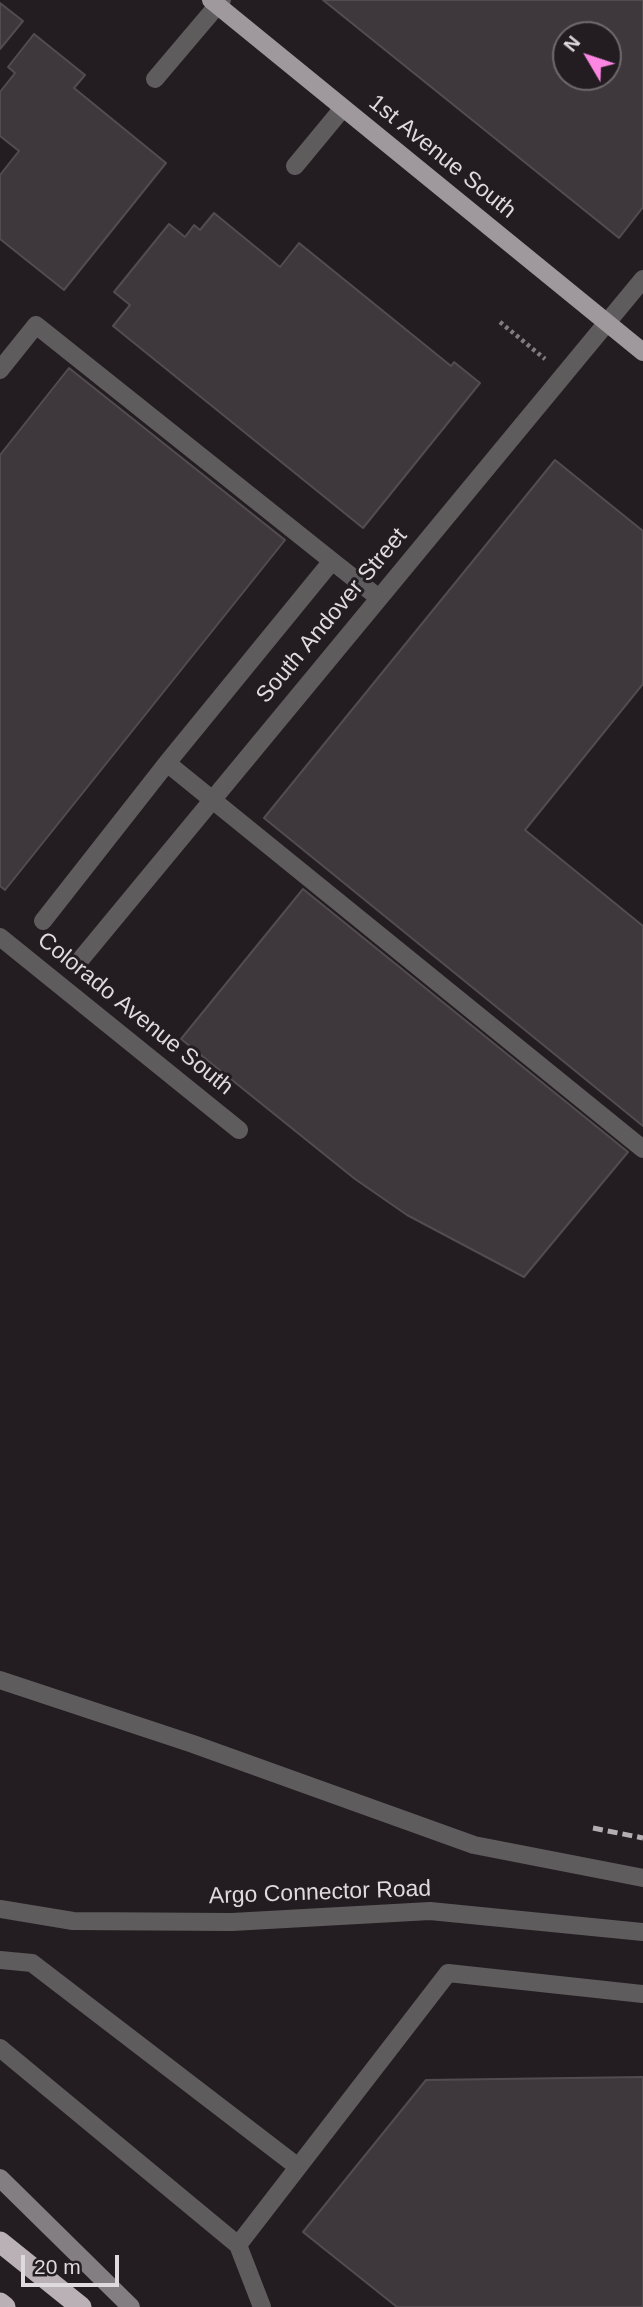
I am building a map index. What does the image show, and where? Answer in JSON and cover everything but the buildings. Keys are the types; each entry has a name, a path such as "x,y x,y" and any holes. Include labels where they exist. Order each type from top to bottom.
{"highway":[{"path":"0,2242 81,2307"},
{"path":"0,2303 5,2307"}],"main road":[{"name":"1st Avenue South","path":"217,2 643,352"},
{"path":"0,2178 131,2307"}],"street":[{"path":"155,79 217,2"},
{"path":"295,166 343,108"},
{"name":"South Andover Street","path":"59,985 643,279"},
{"path":"0,370 36,325 379,598"},
{"path":"43,921 167,763 332,561"},
{"path":"167,763 643,1149"},
{"name":"Colorado Avenue South","path":"0,937 239,1130"},
{"path":"0,1680 193,1744 474,1845 643,1878"},
{"name":"Argo Connector Road","path":"0,1909 73,1921 232,1922 430,1911 643,1932"},
{"path":"0,1960 32,1963 298,2167"},
{"path":"237,2245 448,1973 643,1994"},
{"path":"0,2048 237,2245 262,2307"}],"path":[{"path":"500,322 548,361"}],"railway":[{"path":"593,1828 643,1838"}]}
